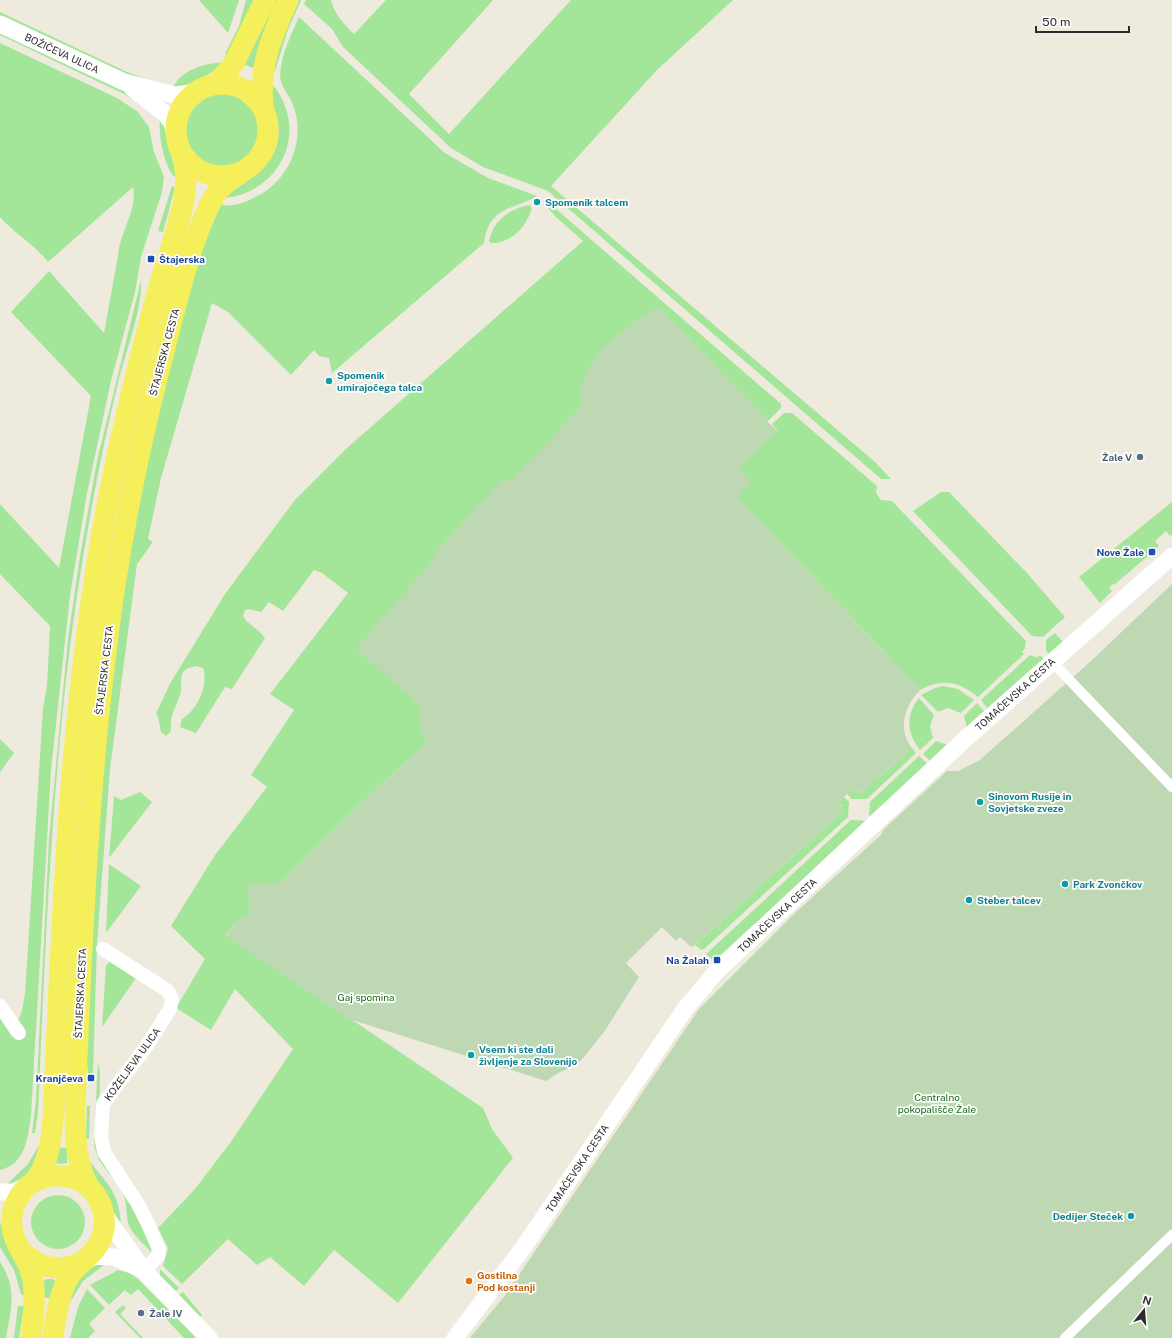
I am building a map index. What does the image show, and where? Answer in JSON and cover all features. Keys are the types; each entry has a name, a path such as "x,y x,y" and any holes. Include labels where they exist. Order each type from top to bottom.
{"main road":[{"name":"ŠTAJERSKA CESTA","path":"216,84 234,63 247,40 265,0"},
{"name":"ŠTAJERSKA CESTA","path":"53,1338 63,1289 72,1272 86,1259 101,1239 104,1225 104,1214 100,1201 90,1189 80,1168 75,1130 75,1106 94,775 114,592 129,502 146,422 185,273 200,229 213,199 221,187 256,162 266,145 269,126 263,107 261,85 263,69 271,41 288,0"},
{"name":"ŠTAJERSKA CESTA","path":"31,1338 34,1285 30,1266 17,1240 12,1222 14,1206 21,1193 41,1173 46,1160 53,1121 70,798 93,587 106,507 129,400 184,201 186,178 183,155 177,141 176,127 182,107 194,93 203,88 216,84 229,84 242,88 254,96 263,107"},
{"name":"ŠTAJERSKA CESTA","path":"183,155 193,166 206,173 225,176 240,173"},
{"name":"ŠTAJERSKA CESTA","path":"32,1183 51,1176 64,1176 76,1179 90,1189"},
{"path":"17,1240 33,1261 46,1267 61,1268 86,1259"}],"street":[{"name":"BOŽIČEVA ULICA","path":"0,24 124,82 174,95 194,93"},
{"name":"BOŽIČEVA ULICA","path":"124,82 164,113 176,127"},
{"name":"TOMAČEVSKA CESTA","path":"455,1338 523,1248 685,1009 716,972 963,741 1172,556"},
{"path":"1057,667 1172,787"},
{"name":"KOŽELJEVA ULICA","path":"103,948 172,996 170,1009 158,1030 103,1104 101,1136 104,1152 138,1204 153,1234 158,1249 156,1258 144,1271"},
{"path":"0,1006 19,1033"},
{"path":"0,1192 14,1192 32,1183"},
{"path":"0,1212 17,1240"},
{"path":"104,1214 144,1271 209,1338"},
{"path":"1065,1338 1172,1235"},
{"path":"86,1259 119,1258 144,1271"}],"green space":[{"path":"199,0 239,0 228,33"},
{"path":"246,0 258,0 228,55 225,54 239,26"},
{"path":"272,0 281,0 253,68 243,64"},
{"path":"295,0 301,0 287,32 275,71 271,72"},
{"path":"306,0 331,0 332,5 343,23 354,34 386,0 493,0 409,94 449,134 571,0 733,0 657,70 551,186 875,462 891,479 881,479 548,191 483,167 451,148 343,47 332,29 304,4"},
{"path":"0,12 145,79 134,79 0,16"},
{"path":"299,17 445,153 488,178 537,196 503,211 497,216 491,222 484,243 332,373 329,358 319,356 314,350 291,375 228,312 212,303 161,478 148,539 153,542 137,564 110,769 97,944 93,1073 88,1073 86,1053 104,730 140,479 194,268 221,204 236,205 261,194 280,178 292,157 298,133 297,120 293,104 282,84 280,75 284,53"},
{"path":"0,31 115,85 150,107 149,112 139,103 124,94 0,35"},
{"path":"0,43 117,98 137,111 149,127 154,152 164,177 162,192 141,257 135,292 111,381 87,493 70,596 51,770 29,1132 20,1156 9,1167 0,1170 0,1018 12,1037 22,1011 25,994 43,708 47,686 50,626 0,574 0,504 59,568 91,396 11,312 49,271 104,333 119,247 131,213 134,196 133,187 48,262 36,249 0,217"},
{"path":"223,62 206,76 173,88 187,72 208,64"},
{"path":"270,83 278,91 286,109 289,125 289,140 284,155 277,168 267,179 255,188 240,195 224,198 262,168 275,149 278,138 278,125 271,102"},
{"path":"222,93 236,96 248,104 256,116 259,130 256,144 248,156 236,164 222,167 208,164 196,156 188,144 185,130 188,116 196,104 208,96"},
{"path":"160,118 173,161 176,178 168,167 165,159 161,141"},
{"path":"172,186 175,188 163,232 158,231"},
{"path":"549,203 781,404 781,408 767,422 764,419 427,743 360,804 280,882 250,918 241,917 226,935 483,1108 492,1129 513,1158 398,1303 334,1250 304,1286 270,1257 257,1265 228,1239 182,1284 163,1266 168,1248 158,1228 195,1189 230,1143 293,1049 235,989 211,1030 176,1008 205,959 171,926 215,855 267,787 251,775 294,710 270,694 348,593 322,573 314,570 283,611 269,602 261,612 249,609 245,610 243,616 245,619 265,638 232,689 225,687 196,733 180,727 182,719 197,704 203,690 203,668 197,666 191,667 183,672 181,677 180,696 172,714 171,731 166,736 161,732 156,713 171,682 225,594 295,500 347,448 583,241 556,217 549,209"},
{"path":"530,205 532,208 530,215 517,233 498,243 491,243 489,241 494,227 504,216 516,209"},
{"path":"141,280 141,291 133,331 118,383 99,469 83,557 64,695 52,834 38,1113 35,1133 32,1133 36,1100 49,839 68,639 80,556 97,461"},
{"name":"Gaj spomina","path":"658,307 766,417 764,419 778,431 739,469 751,482 737,497 920,690 910,703 904,725 907,741 912,748 861,793 859,791 856,793 852,790 838,802 843,811 695,945 691,947 680,937 676,941 662,927 626,963 639,977 604,1032 577,1065 558,1073 546,1081 349,1019 226,936 241,916 250,917 247,885 280,882 360,804 427,743 420,727 419,707 412,698 357,651 361,642 430,564 438,549 502,480 510,481 581,407 580,391 585,375 601,351 634,322"},
{"path":"784,413 792,413 877,486 876,493 881,500 892,501 1026,641 1025,648 1022,652 1024,654 978,697 964,687 950,683 936,684 920,690 737,497 735,466 778,431 772,424"},
{"path":"941,492 949,492 1027,573 1065,617 1043,637 1032,636 913,511"},
{"path":"1172,502 1172,534 1170,536 1166,531 1155,541 1159,546 1155,549 1153,548 1146,554 1148,556 1114,585 1113,584 1109,588 1112,591 1100,603 1079,577"},
{"name":"Centralno pokopališče Žale","path":"1172,584 1172,1338 470,1338 506,1294 699,1009 795,913 881,835 883,830 947,771 958,771 980,760 1091,661"},
{"path":"1055,633 1063,642 1049,654 1046,651 1046,640"},
{"path":"1030,655 1035,657 1041,656 1044,659 988,709 981,700"},
{"path":"943,686 958,689 974,700 961,713 948,708 938,712 921,695"},
{"path":"919,698 934,715 930,726 933,738 920,750 912,737 909,724 911,711"},
{"path":"977,703 985,712 966,729 964,716"},
{"path":"0,739 14,753 0,772"},
{"path":"936,741 948,745 931,762 923,754"},
{"path":"912,748 916,753 867,799 852,799 847,794 852,789 861,793"},
{"path":"919,756 928,764 869,817 870,802"},
{"path":"140,792 152,802 109,858 114,796 121,800"},
{"path":"844,797 849,802 848,817 705,948 702,950 695,945 843,811 841,808 842,806 838,802"},
{"path":"851,820 867,821 756,925 754,924 714,961 706,954"},
{"path":"109,864 141,886 106,933"},
{"path":"110,961 138,975 102,1027 106,966"},
{"path":"98,1061 100,1073 99,1125 152,1249 151,1252 129,1226 124,1196 116,1181 102,1164 95,1149 94,1140"},
{"path":"87,1106 90,1106 89,1139 86,1139"},
{"path":"39,1145 35,1160 29,1171 20,1179 6,1185 28,1164"},
{"path":"57,1147 67,1148 67,1163 59,1164 55,1162"},
{"path":"90,1161 114,1194 119,1211 121,1230 95,1178"},
{"path":"53,1195 63,1195 73,1199 81,1207 85,1217 85,1227 81,1237 73,1245 63,1249 53,1249 43,1245 35,1237 31,1227 31,1217 35,1207 43,1199"},
{"path":"0,1222 21,1271 25,1296 21,1294 14,1270 0,1247"},
{"path":"0,1262 9,1281 12,1299 6,1338 0,1338"},
{"path":"108,1262 83,1281 72,1299 68,1301 79,1281 88,1271 93,1267"},
{"path":"160,1269 179,1288 176,1291 160,1276"},
{"path":"117,1270 130,1273 138,1279 196,1338 184,1338 138,1289 131,1295 125,1290 109,1305 90,1285"},
{"path":"47,1279 53,1279 56,1283 52,1299 43,1297 44,1281"},
{"path":"87,1289 105,1308 89,1324 95,1331 89,1337 90,1338 70,1338 78,1307"},
{"path":"183,1292 202,1315 200,1317 179,1295"},
{"path":"123,1305 126,1308 120,1314 143,1338 140,1338 115,1312"},
{"path":"18,1306 24,1306 19,1338 14,1338"}],"place":[{"name":"Spomenik talcem","path":"537,202"},
{"name":"Štajerska","path":"151,259"},
{"name":"Spomenik umirajočega talca","path":"329,381"},
{"name":"Žale V","path":"1140,457"},
{"name":"Nove Žale","path":"1152,552"},
{"name":"Sinovom Rusije in Sovjetske zveze","path":"980,802"},
{"name":"Park Zvončkov","path":"1065,884"},
{"name":"Steber talcev","path":"969,900"},
{"name":"Na Žalah","path":"717,960"},
{"name":"Vsem ki ste dali življenje za Slovenijo","path":"471,1055"},
{"name":"Kranjčeva","path":"91,1078"},
{"name":"Dedijer Steček","path":"1131,1216"},
{"name":"Gostilna Pod kostanji","path":"469,1281"},
{"name":"Žale IV","path":"141,1313"}]}
